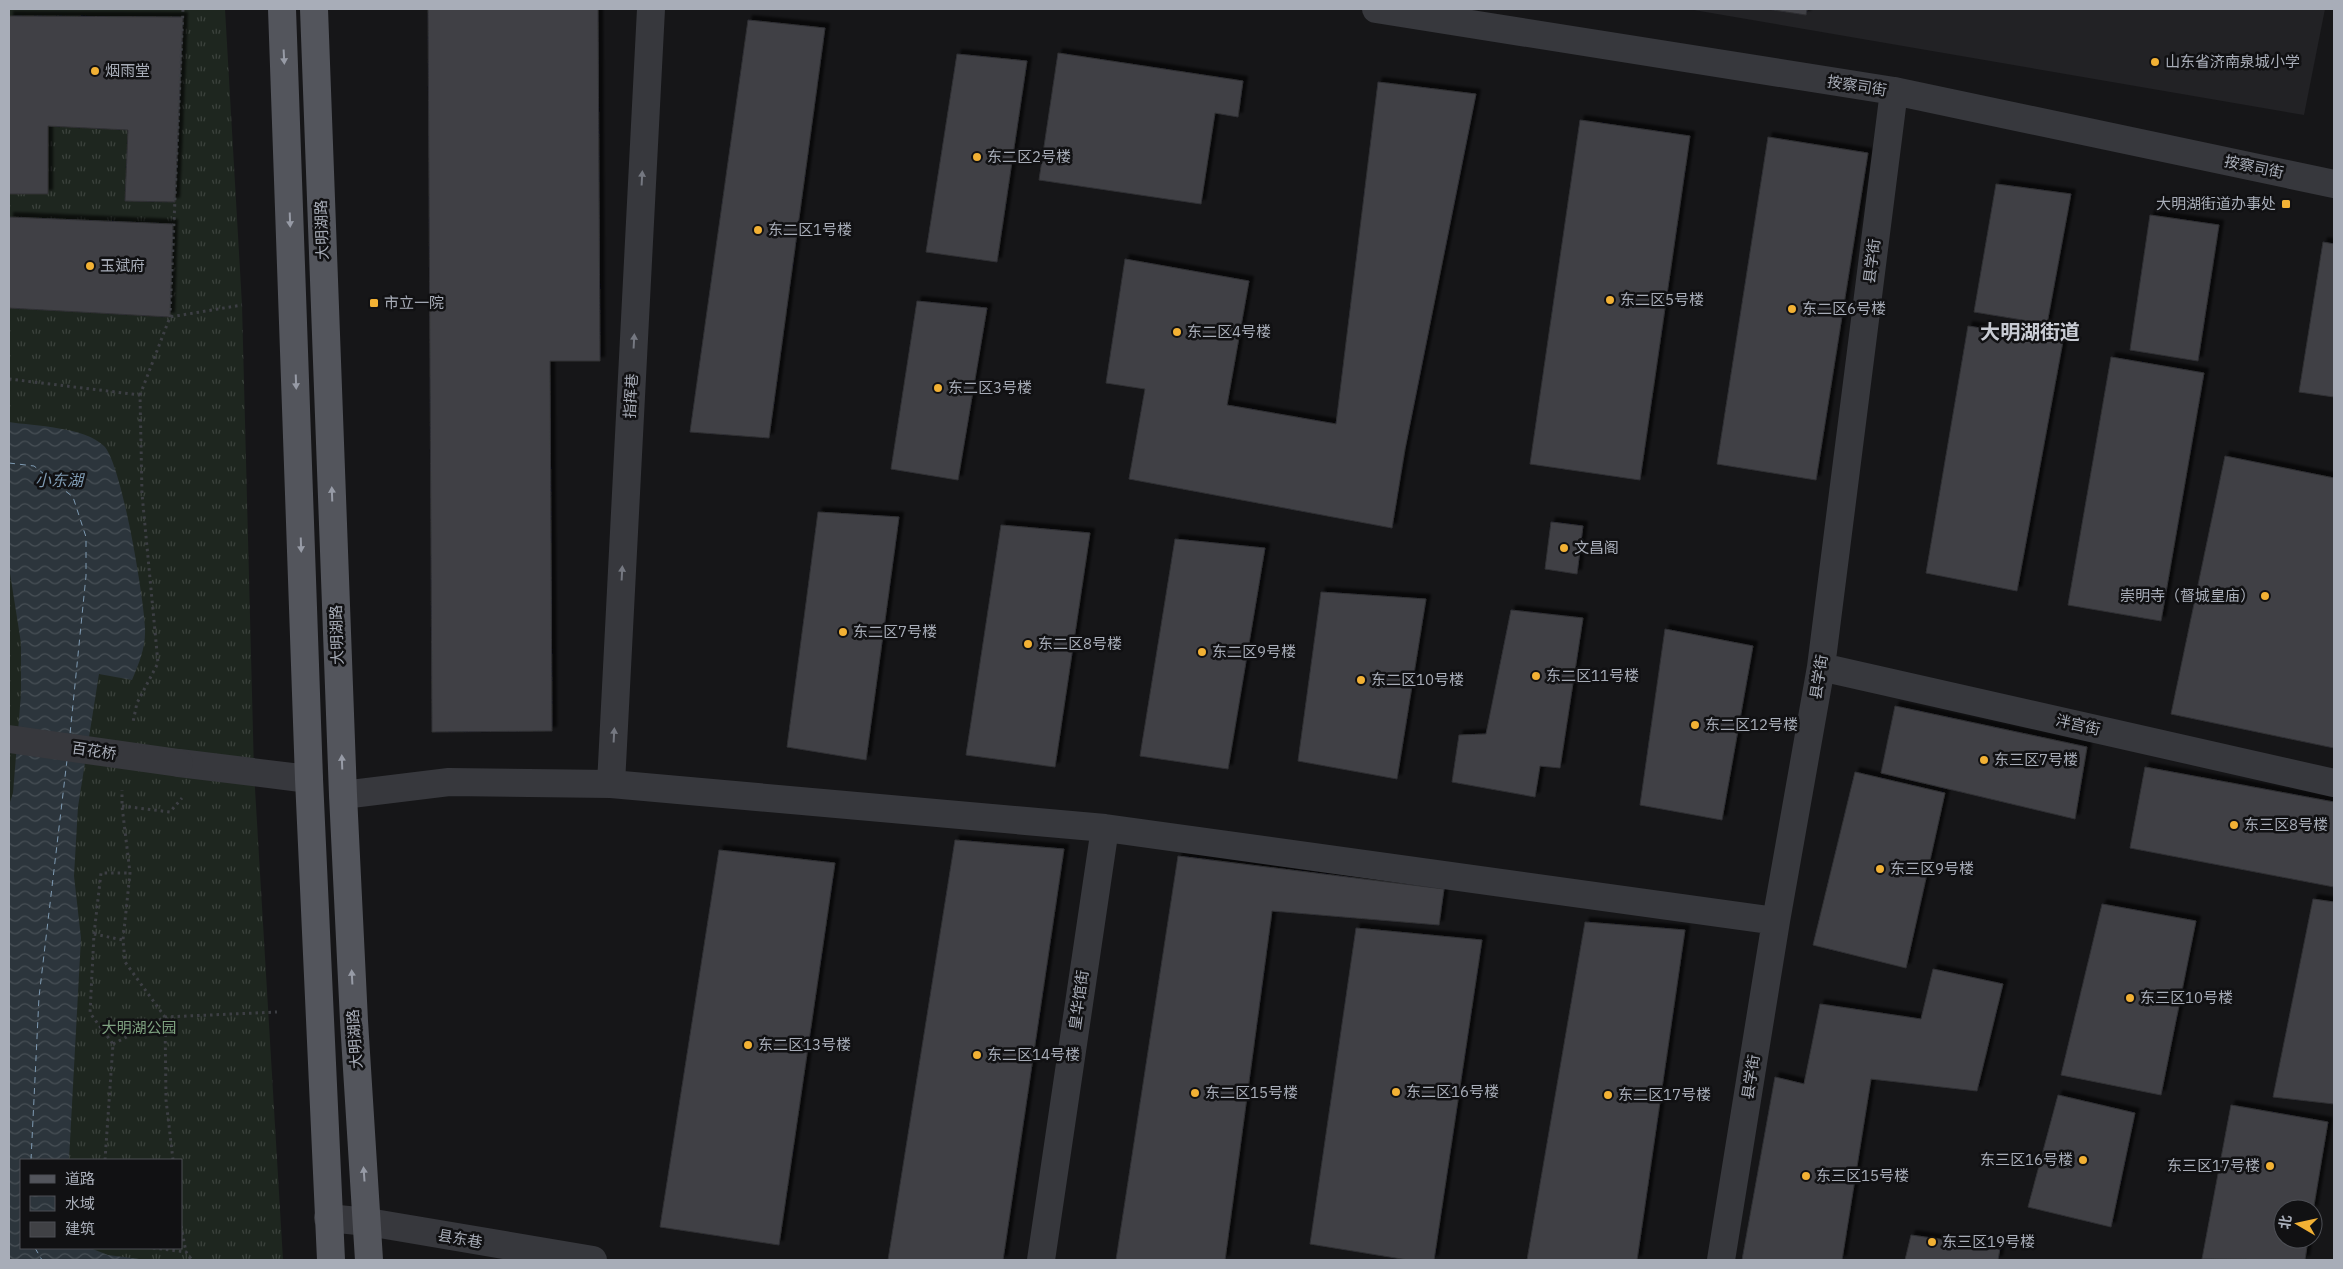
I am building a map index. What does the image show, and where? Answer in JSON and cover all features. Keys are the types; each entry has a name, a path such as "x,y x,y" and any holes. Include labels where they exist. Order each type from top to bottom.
{"main road":[{"name":"大明湖路","path":"282,9 309,779 331,1260"},
{"name":"大明湖路","path":"314,9 343,795 354,1021 370,1260"}],"street":[{"name":"指挥巷","path":"612,784 651,9"},
{"name":"按察司街","path":"1376,9 1894,91 2334,184"},
{"name":"县学街","path":"1721,1260 1776,921 1821,667 1894,91"},
{"name":"泮宫街","path":"1821,667 2334,783"},
{"name":"百花桥","path":"9,740 309,779"},
{"path":"343,795 449,782 612,784 1105,828 1776,921"},
{"name":"皇华馆街","path":"1041,1260 1105,828"},
{"name":"县东巷","path":"328,1218 368,1222 593,1260"}],"path":[{"path":"137,703 158,663 142,494 140,395 170,318 183,9"},
{"path":"170,318 242,305"},
{"path":"9,379 140,395"},
{"path":"123,781 122,806 130,873 123,940 125,962 165,1017 166,1100 173,1159"},
{"path":"106,1159 113,1044 90,1013 94,934 101,873 130,873"},
{"path":"94,934 123,940"},
{"path":"113,1044 165,1017 277,1012"},
{"path":"182,1231 186,1252 192,1260"},
{"path":"161,1249 186,1252"}],"shaded area":[{"name":"山东省济南泉城小学","path":"1688,9 2325,9 2304,115"}],"green space":[{"name":"大明湖公园","path":"9,9 225,9 242,305 254,772 283,1260 9,1260"}],"water":[{"name":"小东湖","path":"9,422 72,431 96,440 104,446 111,458 125,504 141,590 145,635 143,648 132,680 99,674 78,807 74,876 81,938 69,1159 20,1159 20,1249 93,1249 108,1255 147,1260 9,1260 9,805 13,793 21,694 21,643 9,567"}],"building":[{"path":"428,9 598,9 600,361 550,361 552,731 432,732"},
{"path":"1767,9 1807,9 1806,15"},
{"name":"烟雨堂","path":"9,16 183,17 175,202 125,201 128,130 48,126 48,194 9,194"},
{"name":"东二区1号楼","path":"748,20 825,28 769,438 690,432"},
{"path":"1058,53 1243,81 1238,117 1215,113 1201,204 1039,180"},
{"name":"东二区2号楼","path":"957,54 1027,61 997,262 926,252"},
{"name":"东二区4号楼","path":"1378,82 1476,94 1405,449 1392,528 1129,479 1145,389 1106,383 1125,259 1249,281 1227,405 1336,424"},
{"name":"东二区5号楼","path":"1580,120 1690,136 1640,480 1530,464"},
{"name":"东二区6号楼","path":"1768,137 1868,153 1816,480 1717,464"},
{"path":"1996,184 2071,194 2047,324 1974,312"},
{"path":"2150,215 2219,225 2198,361 2130,350"},
{"name":"玉斌府","path":"9,217 173,224 170,317 9,308"},
{"path":"2323,242 2334,244 2334,397 2299,392"},
{"name":"东二区3号楼","path":"917,301 987,308 958,480 891,469"},
{"path":"1968,326 2063,341 2017,591 1926,573"},
{"path":"2111,357 2204,373 2161,621 2068,605"},
{"name":"崇明寺（督城皇庙）","path":"2225,456 2334,478 2334,748 2171,714"},
{"name":"东二区7号楼","path":"818,512 899,517 866,760 787,747"},
{"name":"文昌阁","path":"1551,522 1583,526 1577,574 1545,569"},
{"name":"东二区8号楼","path":"1001,525 1090,533 1055,767 966,755"},
{"name":"东二区9号楼","path":"1175,539 1265,548 1228,769 1140,756"},
{"name":"东二区10号楼","path":"1321,592 1426,599 1397,779 1298,761"},
{"name":"东二区11号楼","path":"1511,610 1583,618 1560,768 1540,766 1535,797 1452,782 1459,735 1486,734"},
{"name":"东二区12号楼","path":"1665,629 1753,646 1722,820 1640,805"},
{"name":"东三区7号楼","path":"1895,706 2087,747 2075,819 1881,773"},
{"name":"东三区8号楼","path":"2145,767 2334,802 2334,887 2130,848"},
{"name":"东三区9号楼","path":"1855,772 1945,793 1906,968 1813,945"},
{"name":"东二区14号楼","path":"955,840 1064,849 1003,1260 888,1260"},
{"name":"东二区13号楼","path":"719,850 835,863 779,1245 660,1227"},
{"name":"东二区15号楼","path":"1178,856 1444,889 1439,925 1272,911 1225,1260 1116,1260"},
{"path":"2313,899 2334,902 2334,1104 2273,1097"},
{"name":"东三区10号楼","path":"2102,904 2196,921 2161,1095 2061,1075"},
{"name":"东二区17号楼","path":"1585,922 1685,930 1637,1260 1527,1260"},
{"name":"东二区16号楼","path":"1356,928 1482,940 1434,1260 1408,1260 1310,1244"},
{"name":"东三区15号楼","path":"1933,969 2003,984 1977,1091 1871,1079 1842,1260 1742,1260 1775,1077 1804,1084 1820,1004 1921,1019"},
{"name":"东三区16号楼","path":"2058,1095 2135,1113 2111,1227 2028,1207"},
{"name":"东三区17号楼","path":"2231,1105 2328,1122 2315,1199 2273,1199 2273,1249 2307,1249 2305,1260 2202,1259"},
{"name":"东三区19号楼","path":"1911,1235 2000,1248 1998,1260 1905,1260"}],"ferry route":[{"path":"9,463 34,466 73,497 86,537 86,576 70,734"},
{"path":"31,1159 39,997 67,760"},
{"path":"36,1249 42,1260"}],"place":[{"name":"山东省济南泉城小学","path":"2155,62"},
{"name":"烟雨堂","path":"95,71"},
{"name":"东二区2号楼","path":"977,157"},
{"name":"大明湖街道办事处","path":"2286,204"},
{"name":"东二区1号楼","path":"758,230"},
{"name":"玉斌府","path":"90,266"},
{"name":"东二区5号楼","path":"1610,300"},
{"name":"市立一院","path":"374,303"},
{"name":"东二区6号楼","path":"1792,309"},
{"name":"东二区4号楼","path":"1177,332"},
{"name":"东二区3号楼","path":"938,388"},
{"name":"文昌阁","path":"1564,548"},
{"name":"崇明寺（督城皇庙）","path":"2265,596"},
{"name":"东二区7号楼","path":"843,632"},
{"name":"东二区8号楼","path":"1028,644"},
{"name":"东二区9号楼","path":"1202,652"},
{"name":"东二区11号楼","path":"1536,676"},
{"name":"东二区10号楼","path":"1361,680"},
{"name":"东二区12号楼","path":"1695,725"},
{"name":"东三区7号楼","path":"1984,760"},
{"name":"东三区8号楼","path":"2234,825"},
{"name":"东三区9号楼","path":"1880,869"},
{"name":"东三区10号楼","path":"2130,998"},
{"name":"东二区13号楼","path":"748,1045"},
{"name":"东二区14号楼","path":"977,1055"},
{"name":"东二区16号楼","path":"1396,1092"},
{"name":"东二区15号楼","path":"1195,1093"},
{"name":"东二区17号楼","path":"1608,1095"},
{"name":"东三区16号楼","path":"2083,1160"},
{"name":"东三区17号楼","path":"2270,1166"},
{"name":"东三区15号楼","path":"1806,1176"},
{"name":"东三区19号楼","path":"1932,1242"}],"district":[{"name":"大明湖街道","path":"2030,332"}]}
